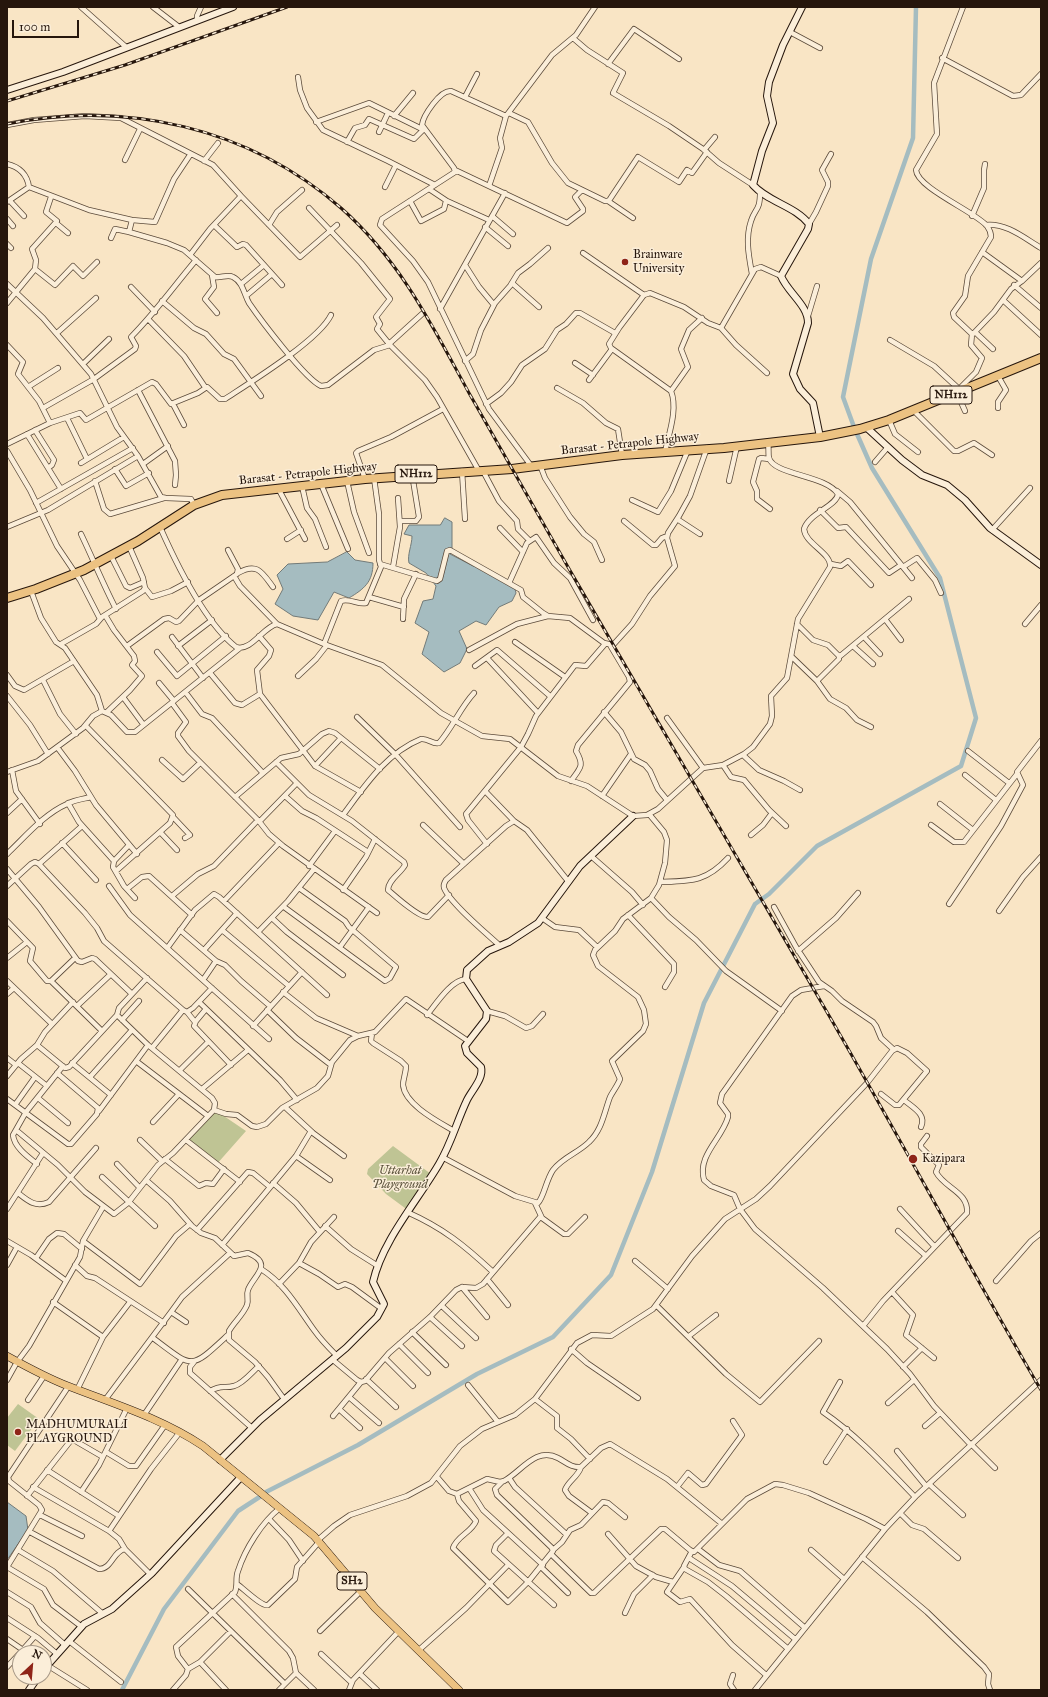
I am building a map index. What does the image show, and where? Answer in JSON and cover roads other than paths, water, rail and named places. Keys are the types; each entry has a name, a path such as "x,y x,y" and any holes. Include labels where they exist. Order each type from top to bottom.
{"highway":[{"name":"NH112","path":"863,428 914,411 1041,358"},
{"name":"Barasat - Petrapole Highway","path":"7,598 31,591 96,564 129,546 194,505 222,495 412,474 532,467 622,455 768,443 820,437 863,428"}],"main road":[{"name":"SH2","path":"7,1356 68,1387 127,1408 180,1432 220,1460 319,1541 360,1592 459,1690"}],"street":[{"path":"81,7 126,47"},
{"path":"153,7 179,28"},
{"path":"197,21 197,16 201,7"},
{"path":"7,90 233,7"},
{"path":"489,186 502,148 500,138 507,114 552,55 573,38 595,7"},
{"path":"753,185 762,151 773,123 767,96 769,82 802,7"},
{"path":"963,7 942,58 934,86 937,134 918,166 916,174 952,204 986,225 991,233 991,237 967,278 965,296 953,313 954,317 993,349"},
{"path":"608,64 634,29 679,59"},
{"path":"790,32 820,48"},
{"path":"573,38 608,64 623,73 613,93 667,124 705,151 719,163 753,185 760,193 801,216 809,224"},
{"path":"942,58 1013,96 1021,95 1041,74"},
{"path":"465,97 477,74"},
{"path":"298,77 302,99 316,122 329,134 396,165 435,186"},
{"path":"582,190 576,197 583,209 583,212 567,223 455,170 424,131 422,125 424,118 438,98 444,92 451,91 528,122 556,168 568,183 608,201 633,218"},
{"path":"394,116 413,93"},
{"path":"316,122 364,103 372,104 424,131"},
{"path":"379,132 388,113"},
{"path":"7,125 34,120 84,116 115,117 213,165 300,257 337,225"},
{"path":"347,142 355,128 365,125 368,120 414,139 424,131"},
{"path":"125,160 140,129"},
{"path":"608,201 638,157 679,182 687,170 692,173 715,137"},
{"path":"204,161 218,143"},
{"path":"781,276 808,229 809,224 828,186 828,182 822,170 831,154"},
{"path":"29,187 51,197 89,210 132,220 154,222 174,179 190,155"},
{"path":"972,216 984,188 985,164"},
{"path":"7,169 9,165 22,170 28,179 29,187"},
{"path":"385,187 396,165"},
{"path":"455,170 452,175 382,219 380,225 413,261 428,282 464,361 486,404 532,467"},
{"path":"24,216 8,201 29,187"},
{"path":"429,189 446,200 490,218 513,234"},
{"path":"269,225 277,212 302,190"},
{"path":"440,309 505,193"},
{"path":"752,274 748,241 751,220 760,205 760,193"},
{"path":"190,255 214,225 241,196"},
{"path":"51,197 46,212 57,220 56,223 68,233"},
{"path":"410,201 421,221 444,209 446,200"},
{"path":"309,208 330,232 361,263 390,299 376,317 380,324 377,328 390,345 425,380 499,501 517,521 518,529 529,540"},
{"path":"7,219 14,226"},
{"path":"129,232 132,220"},
{"path":"7,303 35,269 36,260 32,249 56,223"},
{"path":"214,225 237,247 243,244 246,245 282,285"},
{"path":"986,225 1000,225 1041,248"},
{"path":"485,227 508,246"},
{"path":"111,238 115,229 168,243 190,255 212,275 219,278 233,277 241,284 246,296 267,327 314,382 321,386 324,386 374,350 390,345 422,314"},
{"path":"7,244 11,248"},
{"path":"464,361 473,354 481,330 494,305 518,273 548,248"},
{"path":"583,252 644,295"},
{"path":"982,252 1022,281"},
{"path":"43,408 94,379 135,349 136,346 131,337 155,312 162,301 196,260"},
{"path":"35,269 54,285 73,266 83,276 97,262"},
{"path":"957,392 976,372 982,361 981,357 971,344 973,334 1014,285 1039,269 1041,263"},
{"path":"465,264 479,287 494,305"},
{"path":"241,284 264,265"},
{"path":"721,328 755,269 761,267 781,276 808,316"},
{"path":"246,296 272,274"},
{"path":"212,275 214,287 205,299 217,313"},
{"path":"512,283 539,307"},
{"path":"7,284 57,333 83,364 94,379 117,427 149,472 159,493 164,498"},
{"path":"1014,285 1041,308"},
{"path":"817,286 793,374 800,389 814,402 820,437"},
{"path":"131,287 155,312"},
{"path":"665,452 674,404 671,391 612,349 609,344 615,333 644,295 650,293 684,307 717,328 721,328 733,343 767,373"},
{"path":"57,333 96,298"},
{"path":"1003,300 1041,335"},
{"path":"162,301 194,328 206,334 224,354 234,359 261,396"},
{"path":"486,404 505,389 520,367 545,349 557,330 566,324 576,313 580,313 615,333"},
{"path":"148,319 184,356 205,387 208,387 220,399 225,400 251,383 325,326 332,314"},
{"path":"671,391 688,367 681,349 683,342 689,330 702,318"},
{"path":"83,364 109,340"},
{"path":"890,340 934,366 957,392 965,411"},
{"path":"7,345 23,362 18,374 43,408 50,423"},
{"path":"589,380 612,349"},
{"path":"575,363 593,375"},
{"path":"28,387 58,368"},
{"path":"998,376 1006,390 998,402 998,408"},
{"path":"7,444 50,423 80,412 86,420 154,382 173,404 184,425"},
{"path":"173,404 198,393 205,387"},
{"path":"557,388 583,404 606,423 618,429 622,455"},
{"path":"138,390 176,464 175,485"},
{"path":"365,479 356,454 358,451 391,437 443,409"},
{"path":"914,411 954,451 958,451 974,443 992,455"},
{"path":"67,418 87,459"},
{"path":"889,420 894,434 918,452"},
{"path":"863,428 922,475 947,485 965,500 992,530 1041,565"},
{"path":"35,430 54,460 52,466 48,468"},
{"path":"27,434 61,489"},
{"path":"81,462 124,437"},
{"path":"768,443 769,459 775,466 816,480 836,491 850,502 912,578"},
{"path":"143,464 168,446"},
{"path":"730,481 737,446"},
{"path":"875,462 888,447"},
{"path":"36,503 133,448"},
{"path":"624,521 655,545 667,536 691,492 707,448"},
{"path":"632,500 658,512 671,490 688,450"},
{"path":"7,451 42,513 57,546 80,580 100,619"},
{"path":"7,527 42,513 138,456"},
{"path":"769,459 760,459 753,484 758,491 757,499 770,509"},
{"path":"540,465 545,478 570,516 584,534 594,542 602,560"},
{"path":"115,469 126,486 149,472"},
{"path":"462,471 465,519"},
{"path":"400,521 416,521 419,517 412,474"},
{"path":"298,676 316,659 325,645 342,601 345,600 364,604 369,597 381,570 378,557 379,514 374,478"},
{"path":"96,481 104,509 110,514 164,498 191,499 194,505"},
{"path":"347,481 354,512 369,553"},
{"path":"321,484 348,550"},
{"path":"302,486 307,508 314,518 326,548"},
{"path":"278,488 305,539"},
{"path":"992,530 1030,488"},
{"path":"836,491 838,495 834,501 820,510 805,525 804,533 831,564 841,566 847,561 849,562 871,585"},
{"path":"393,567 400,521 398,498"},
{"path":"820,510 838,528 846,527 889,573 917,558 935,580 941,593"},
{"path":"677,519 700,534"},
{"path":"160,527 188,582 212,620 232,643 240,648"},
{"path":"500,528 523,552"},
{"path":"287,539 301,530"},
{"path":"81,534 96,564 100,579 116,608"},
{"path":"508,583 529,540 535,536 554,564 569,577 593,620"},
{"path":"487,844 466,817 469,810 521,747 538,713 565,677 576,664 584,667 587,666 608,644 616,644 650,596 675,566 667,536"},
{"path":"129,546 144,582 145,588 152,598 171,591 188,582"},
{"path":"228,550 240,586 277,624 325,645 382,666 432,706 456,721 482,736 510,739 558,776 581,783 633,816"},
{"path":"380,564 439,580 446,551 450,550 522,591 523,597 548,616"},
{"path":"111,556 126,586 130,588 144,582"},
{"path":"220,1460 284,1399 335,1358 377,1317 382,1309 384,1300 373,1282 378,1266 407,1212 442,1157 467,1100 482,1074 481,1067 465,1050 465,1046 468,1041 486,1019 487,1011 466,979 465,974 470,966 488,951 521,935 542,918 568,881 591,856 633,816 649,814 703,768 723,765 743,755 753,747 770,724 772,716 771,696 787,678 797,624 831,564"},
{"path":"127,646 164,619 169,618 176,622 179,621 199,600 236,574 249,567 256,569 264,576 272,587"},
{"path":"403,619 404,599 416,574"},
{"path":"60,644 96,624 105,615 144,592 145,588"},
{"path":"31,591 41,618 56,642 65,648 100,700 104,712 129,733 135,732 143,724 186,693 240,648 248,645 267,628 277,624"},
{"path":"369,597 404,607"},
{"path":"817,681 839,658 909,599"},
{"path":"1025,624 1041,605"},
{"path":"40,824 16,792 9,771 32,764 76,734 86,726 93,716 104,712 123,697 142,676 132,665 135,658 114,630 105,615"},
{"path":"469,650 517,624 548,616 570,618 608,644 630,680 578,745 576,751 581,759 581,765 571,781"},
{"path":"886,619 901,640"},
{"path":"178,646 212,620"},
{"path":"797,624 813,640 828,645 839,658"},
{"path":"157,652 176,676 226,636"},
{"path":"259,636 271,650 269,656 257,670 260,694 315,766 361,792"},
{"path":"864,636 880,654"},
{"path":"172,637 203,678"},
{"path":"515,642 565,677"},
{"path":"853,646 873,664"},
{"path":"475,666 498,650 550,696"},
{"path":"792,657 817,681 830,699 846,708 857,720 871,727"},
{"path":"486,658 538,713"},
{"path":"7,676 15,686 24,690 74,662"},
{"path":"210,672 235,703 242,705 260,694"},
{"path":"43,680 60,714 76,734"},
{"path":"159,683 186,722 178,733 178,736 200,763 259,820 269,834 279,843 343,890 377,912"},
{"path":"186,693 202,714 212,718 262,772"},
{"path":"343,815 380,769 396,755 421,739 425,738 435,743 439,743 456,721 464,705 474,693"},
{"path":"7,696 30,725 48,754"},
{"path":"123,697 143,724"},
{"path":"604,712 621,732 634,759 647,767 659,792 667,800"},
{"path":"357,718 396,755 460,827"},
{"path":"667,718 703,768"},
{"path":"86,726 171,813 190,835 185,838"},
{"path":"234,797 262,772 284,756 295,756 326,731 332,731 380,769"},
{"path":"315,766 341,738"},
{"path":"931,825 954,842 964,842 1041,741"},
{"path":"57,747 91,797 137,854"},
{"path":"968,751 1009,783"},
{"path":"602,796 631,754"},
{"path":"743,755 759,770 800,790"},
{"path":"162,760 183,779 200,763"},
{"path":"276,762 296,784 309,795 343,815 404,862 404,868 391,882 388,890 415,912 424,918 428,917 449,895"},
{"path":"723,765 731,777 744,780 772,813 786,826"},
{"path":"949,904 1001,826 1022,788 1023,783 1017,774"},
{"path":"965,775 996,800"},
{"path":"172,896 198,874 214,866 296,784"},
{"path":"486,791 514,821 527,830 568,881"},
{"path":"285,796 302,811 335,830 368,852"},
{"path":"7,854 40,824 68,803 91,797"},
{"path":"7,813 22,799"},
{"path":"68,803 82,826 114,861"},
{"path":"940,804 973,830"},
{"path":"751,835 763,825 772,813"},
{"path":"442,1157 515,1196 535,1203 540,1201 546,1182 555,1168 564,1159 585,1146 595,1136 611,1095 620,1079 612,1061 645,1028 644,1010 635,993 598,966 593,956 597,947 615,931 628,914 651,898 660,882 665,863 667,840 664,832 649,814"},
{"path":"118,875 174,818"},
{"path":"499,945 449,895 443,887 444,883 464,864 506,826 514,821"},
{"path":"423,825 464,864"},
{"path":"39,864 82,826"},
{"path":"309,866 335,830"},
{"path":"160,832 177,850"},
{"path":"343,890 376,839"},
{"path":"62,843 96,880"},
{"path":"224,901 279,843"},
{"path":"129,845 114,861 113,867 127,889 135,898"},
{"path":"591,856 632,892 643,905"},
{"path":"999,911 1023,878 1041,857"},
{"path":"660,882 702,878 718,869 728,858"},
{"path":"7,886 31,864 35,862 39,864 98,928 104,941 185,1011 195,1022"},
{"path":"7,869 39,907 75,958 80,962 95,959 132,994"},
{"path":"258,932 284,906 314,869"},
{"path":"127,889 142,877 149,876 192,914"},
{"path":"109,886 130,915 168,947 202,980 269,1039"},
{"path":"284,906 385,981 390,978 395,970 395,964 353,930 345,921 299,888"},
{"path":"798,951 833,921 858,894"},
{"path":"168,947 192,914 211,895 217,895 327,995"},
{"path":"651,898 726,971 782,1011"},
{"path":"340,948 369,907"},
{"path":"774,907 798,951 819,982 832,991 842,1001 873,1022 881,1038 893,1049 897,1048 902,1050 927,1071 899,1105 896,1105 881,1094"},
{"path":"204,950 237,913"},
{"path":"628,914 674,964 674,972 665,987"},
{"path":"272,918 287,932 343,975"},
{"path":"542,918 555,927 579,930 597,947"},
{"path":"7,921 34,950 30,961 43,978 51,981 102,1031"},
{"path":"180,930 216,961 225,965 269,1008 296,1038 331,1065"},
{"path":"222,930 289,986"},
{"path":"7,958 27,942"},
{"path":"51,981 75,958"},
{"path":"202,980 216,961"},
{"path":"253,1026 302,972"},
{"path":"77,1006 111,974"},
{"path":"37,1045 67,1068 117,1015 116,1011 147,978"},
{"path":"427,1014 450,989 461,980 466,979"},
{"path":"7,981 52,1024"},
{"path":"824,986 796,992 722,1094 720,1103 728,1114 728,1117 704,1162 704,1180 711,1186 734,1195 740,1209 760,1233 823,1288 863,1326 903,1367 940,1413 995,1468"},
{"path":"7,994 14,988"},
{"path":"152,1048 185,1011 193,1008 212,988"},
{"path":"283,992 316,1018 358,1036"},
{"path":"214,1110 226,1114 237,1115 252,1126 257,1127 266,1124 285,1106 311,1092 323,1082 330,1072 331,1065 350,1040 378,1030 406,999 468,1041"},
{"path":"122,1020 139,1001"},
{"path":"7,1076 37,1045 52,1024 73,1002"},
{"path":"199,1002 287,1087 297,1100"},
{"path":"206,1009 195,1022 194,1026 230,1065"},
{"path":"487,1011 505,1016 526,1028 532,1026 543,1014"},
{"path":"16,1130 114,1214 128,1202 139,1187 164,1160 186,1140 214,1110 215,1103 202,1089 148,1045 117,1015"},
{"path":"90,1078 132,1030"},
{"path":"372,1033 371,1041 373,1043 401,1061 406,1066 403,1084 410,1099 426,1114 454,1131"},
{"path":"180,1070 208,1042"},
{"path":"7,1099 68,1144 72,1144 112,1095 148,1045"},
{"path":"237,1584 249,1592 261,1604 268,1605 295,1579 296,1569 319,1541 334,1526 350,1515 407,1496 424,1488 437,1477 460,1446 482,1429 514,1415 535,1399 571,1349 588,1336 605,1337 616,1333 644,1315 656,1305 692,1256 714,1230 728,1217 756,1199 770,1186 868,1083 893,1049"},
{"path":"202,1089 248,1050"},
{"path":"7,1058 47,1086"},
{"path":"136,1061 208,1116"},
{"path":"72,1063 112,1095"},
{"path":"37,1164 25,1154 13,1139 16,1130 26,1112 63,1066"},
{"path":"57,1074 96,1105 99,1111"},
{"path":"15,1104 36,1077"},
{"path":"153,1122 179,1094"},
{"path":"38,1098 68,1123"},
{"path":"904,1100 922,1116 923,1122 921,1127"},
{"path":"285,1106 311,1131 344,1156"},
{"path":"222,1245 296,1156 311,1131"},
{"path":"863,1326 934,1246 958,1224 967,1211 964,1199 939,1177 936,1172 938,1165 921,1147 920,1144 927,1136"},
{"path":"140,1140 199,1186 206,1183 213,1184 224,1169"},
{"path":"186,1140 240,1182"},
{"path":"18,1193 32,1203 45,1204 52,1200 96,1148"},
{"path":"7,1209 44,1153"},
{"path":"296,1156 330,1180"},
{"path":"117,1164 139,1187"},
{"path":"197,1230 250,1172 296,1203 320,1232"},
{"path":"102,1178 155,1226"},
{"path":"146,1180 170,1201 197,1230 211,1236 230,1253 237,1257 245,1253 252,1254 260,1261 261,1269 248,1290 246,1307 229,1331 228,1335 201,1359 194,1362 190,1367 190,1373 252,1428"},
{"path":"535,1203 541,1216 549,1224 566,1235 585,1217"},
{"path":"7,1380 17,1362 29,1346 65,1280 75,1265 82,1250 83,1241 103,1206"},
{"path":"900,1209 934,1246"},
{"path":"407,1212 441,1228 464,1245 493,1272"},
{"path":"333,1416 385,1358 442,1306 452,1294 462,1287 476,1288 487,1279 541,1216"},
{"path":"279,1284 299,1263 311,1242 334,1217"},
{"path":"83,1241 140,1284 176,1236 190,1224"},
{"path":"325,1226 351,1249 378,1266"},
{"path":"898,1231 926,1256"},
{"path":"36,1258 49,1239 57,1232 64,1234 82,1250"},
{"path":"996,1281 1031,1241 1041,1233"},
{"path":"7,1241 36,1258 65,1280"},
{"path":"7,1265 18,1247"},
{"path":"105,1400 153,1338 182,1297 230,1253"},
{"path":"635,1261 668,1289"},
{"path":"299,1263 320,1274 338,1287 345,1284 352,1287 382,1309"},
{"path":"75,1265 87,1276 95,1278 164,1323"},
{"path":"261,1269 279,1284 295,1301 335,1358 351,1376 362,1382"},
{"path":"487,1279 508,1305"},
{"path":"462,1287 487,1317"},
{"path":"892,1292 912,1315 906,1335 934,1358"},
{"path":"53,1302 103,1337"},
{"path":"77,1390 103,1337 130,1302"},
{"path":"656,1305 726,1374 760,1402 819,1341"},
{"path":"442,1306 476,1338"},
{"path":"171,1312 186,1322"},
{"path":"689,1336 716,1315"},
{"path":"430,1317 462,1346"},
{"path":"412,1332 446,1365"},
{"path":"228,1335 229,1340 259,1366 284,1399"},
{"path":"153,1338 182,1359 194,1362"},
{"path":"399,1344 428,1373"},
{"path":"903,1367 922,1348"},
{"path":"571,1349 593,1367 638,1398"},
{"path":"385,1358 413,1386"},
{"path":"144,1415 182,1359"},
{"path":"210,1391 223,1385 237,1385 259,1366"},
{"path":"28,1400 44,1376"},
{"path":"366,1379 396,1407"},
{"path":"888,1404 914,1380"},
{"path":"754,1690 884,1530 927,1485 1041,1380"},
{"path":"840,1382 823,1411 847,1429 915,1497"},
{"path":"468,1385 498,1422"},
{"path":"68,1387 9,1470 8,1481 41,1508 40,1515 7,1567 44,1589 53,1605 82,1627"},
{"path":"349,1397 379,1423"},
{"path":"535,1399 555,1414 558,1418 557,1428 571,1439 590,1459"},
{"path":"81,1492 106,1452 127,1408"},
{"path":"339,1409 360,1428"},
{"path":"925,1426 940,1413"},
{"path":"677,1487 688,1473 702,1485 706,1484 742,1435 733,1421"},
{"path":"106,1452 129,1466 136,1466 165,1425"},
{"path":"826,1462 847,1429"},
{"path":"110,1531 160,1456 180,1432"},
{"path":"27,1496 72,1439 103,1457"},
{"path":"592,1513 569,1496 565,1490 567,1486 576,1478 581,1467 605,1445 612,1444 677,1487 720,1523"},
{"path":"897,1451 927,1485 963,1515"},
{"path":"581,1467 572,1466 552,1456 540,1456 531,1460 495,1489 497,1495 591,1593 594,1593 663,1528 692,1551"},
{"path":"47,1470 120,1516"},
{"path":"52,1660 82,1627 122,1601 150,1574 241,1477"},
{"path":"437,1477 449,1491 457,1494 487,1479 502,1482"},
{"path":"509,1478 515,1487 566,1534"},
{"path":"766,1675 732,1645 690,1599 680,1602 668,1593 667,1590 684,1567 692,1551 698,1549 720,1523 747,1499 771,1485 779,1484 792,1487 830,1502 884,1530"},
{"path":"33,1487 110,1531 119,1539 125,1549 150,1574"},
{"path":"469,1488 483,1510 568,1593"},
{"path":"457,1494 459,1501 476,1520 474,1525 456,1542 453,1548 508,1602 542,1566 562,1542 566,1534 570,1530 581,1525 601,1503 606,1502 625,1517"},
{"path":"188,1669 178,1656 176,1647 236,1589 239,1566 269,1518 280,1508"},
{"path":"900,1513 912,1525 924,1529 958,1558"},
{"path":"40,1515 82,1536"},
{"path":"269,1518 289,1540 303,1560"},
{"path":"30,1532 99,1569 105,1568 120,1550 125,1549"},
{"path":"508,1533 494,1549 496,1554 554,1605"},
{"path":"608,1534 636,1566 653,1575 673,1582"},
{"path":"698,1549 719,1564 740,1571 804,1627"},
{"path":"18,1550 53,1571 103,1614"},
{"path":"811,1550 844,1579"},
{"path":"862,1557 927,1612 984,1667 989,1674 988,1684 990,1690"},
{"path":"689,1558 732,1586 795,1639"},
{"path":"419,1650 508,1564"},
{"path":"684,1567 726,1596 787,1648"},
{"path":"625,1613 634,1594 653,1575"},
{"path":"188,1590 285,1684"},
{"path":"7,1592 31,1607 40,1623 121,1682"},
{"path":"320,1631 360,1592"},
{"path":"232,1594 289,1651 293,1658 296,1672 314,1690"},
{"path":"7,1618 57,1654"},
{"path":"173,1690 186,1675 188,1669 200,1662 231,1631"},
{"path":"349,1690 351,1682 399,1631"},
{"path":"27,1645 34,1636"},
{"path":"321,1654 351,1682"},
{"path":"7,1658 11,1663 7,1667"},
{"path":"200,1662 226,1690"},
{"path":"52,1670 87,1690"},
{"path":"279,1690 296,1672"},
{"path":"360,1674 377,1690"},
{"path":"733,1675 730,1684 734,1690"}],"water":[{"path":"445,518 452,522 452,549 450,554 473,566 479,565 514,585 516,593 512,601 499,607 486,625 476,621 459,631 467,649 460,663 444,672 422,654 429,632 415,623 423,601 433,599 436,586 426,573 409,563 412,536 404,534 409,525 440,525"},
{"path":"347,552 355,560 373,563 373,570 367,584 359,591 349,598 334,592 318,620 293,616 275,604 283,589 277,575 288,564 327,562"},
{"path":"7,1502 26,1516 28,1530 7,1560"}],"waterway":[{"path":"854,427 843,397 871,259 913,138 916,7"},
{"path":"266,1492 358,1445 477,1374 553,1337 611,1275 652,1172 704,1003 755,904 769,894 817,846 961,766 976,718 940,578 872,468 857,434"},
{"path":"122,1690 164,1609 238,1511 261,1496"}],"railway":[{"path":"7,101 125,65 287,7"},
{"path":"7,124 52,117 96,116 140,119 184,127 226,139 266,157 305,180 341,208 381,249 398,271 428,318 568,567 798,962 1041,1390"}],"place":[{"name":"Brainware University","path":"625,262"},
{"name":"Kazipara","path":"913,1159"},
{"name":"MADHUMURALI PLAYGROUND","path":"18,1432"}],"park label":[{"name":"Uttarhat Playground","path":"400,1178"}]}
